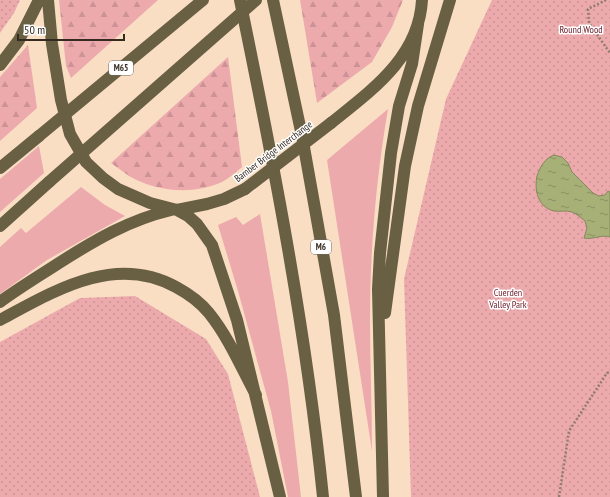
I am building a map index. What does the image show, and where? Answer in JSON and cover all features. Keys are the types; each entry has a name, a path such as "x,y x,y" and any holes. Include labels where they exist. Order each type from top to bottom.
{"highway":[{"path":"0,65 19,40 39,0"},
{"name":"Bamber Bridge Interchange","path":"48,0 52,44 61,100 70,134 86,162 103,178 118,189 150,203 174,210 207,204 224,199 245,189 365,96 393,70 406,51 418,24 423,3"},
{"name":"M65","path":"0,168 203,0"},
{"path":"240,0 269,142 294,279 316,429 324,497"},
{"path":"0,226 256,0"},
{"name":"M6","path":"273,0 302,136 334,315 356,497"},
{"path":"379,362 405,166 418,106 450,0"},
{"path":"383,497 378,289 391,152 399,106 412,64 418,24"},
{"path":"0,302 18,288 87,246 137,220 149,215 174,210 188,216 197,224 212,245 237,320 280,497"},
{"path":"0,320 47,295 74,283 115,274 150,276 170,284 192,296 209,312 226,338 256,395"}],"path":[{"path":"606,0 588,9 589,23 610,53"},
{"path":"559,497 569,432 610,372"}],"green space":[{"path":"0,0 20,0 14,13 0,33"},
{"path":"59,0 158,0 71,78 66,66"},
{"path":"300,0 403,0 392,27 372,62 317,103"},
{"name":"Cuerden Valley Park","path":"492,0 610,0 610,497 411,497 404,279 446,99"},
{"path":"28,45 37,108 0,141 0,77"},
{"path":"228,57 242,167 222,182 211,186 199,189 175,190 151,186 129,176 111,163"},
{"path":"388,109 374,214 371,267 370,320 372,451 327,160"},
{"path":"39,146 44,173 0,212 0,179"},
{"path":"81,187 105,205 125,216 47,260 0,294 0,247 21,228 26,233"},
{"path":"260,214 288,382 301,497 288,497 271,411 218,225 236,217 243,225"},
{"path":"135,296 206,339 228,374 260,497 0,497 0,342 80,298"}],"water":[{"path":"554,155 562,157 568,163 572,172 593,193 599,196 605,195 608,191 610,192 610,237 603,236 584,238 587,228 585,221 572,212 554,211 549,209 544,206 538,198 536,187 537,176 543,163"}],"park label":[{"name":"Round Wood","path":"581,29"}]}
